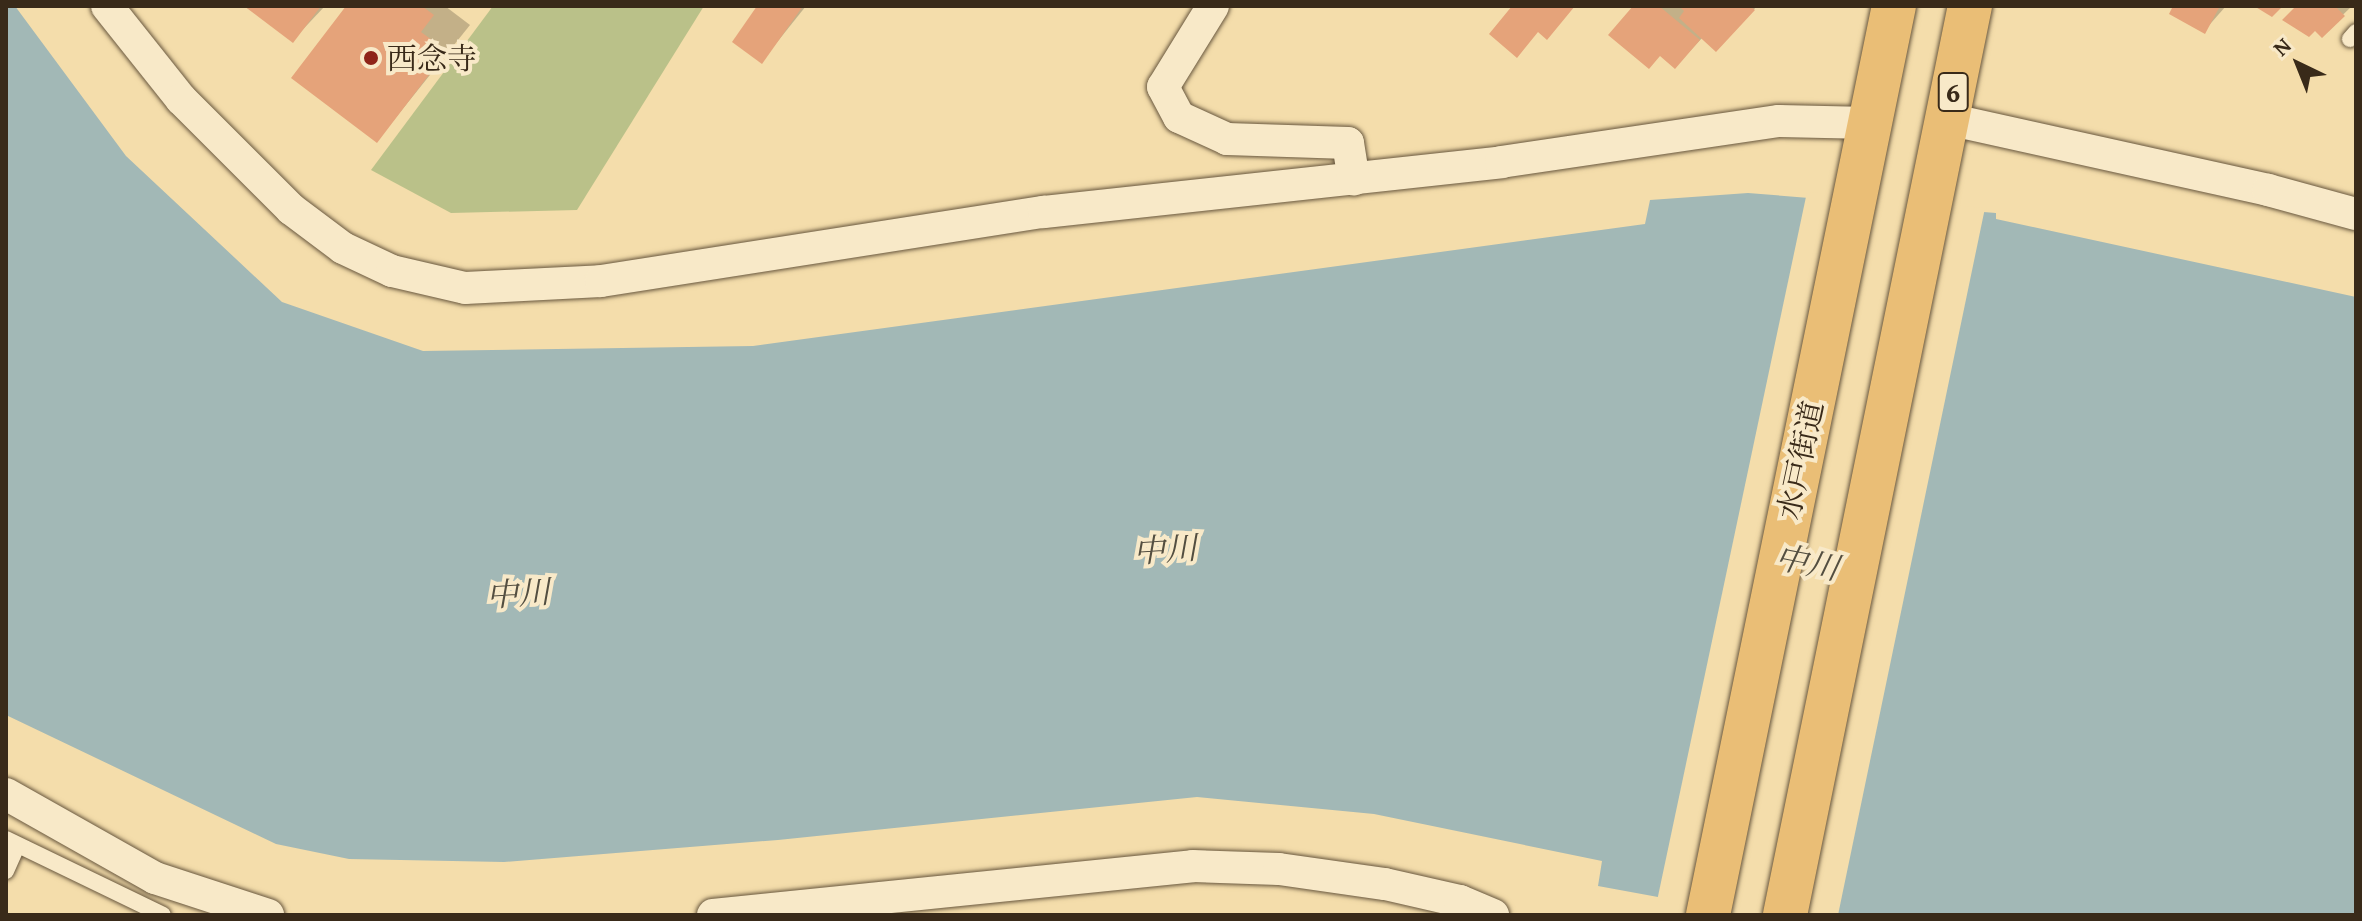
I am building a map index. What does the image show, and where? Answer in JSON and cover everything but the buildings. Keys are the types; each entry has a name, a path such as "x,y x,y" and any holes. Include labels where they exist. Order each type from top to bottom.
{"highway":[{"name":"水戸街道","path":"1708,915 1894,6"},
{"name":"6","path":"1785,915 1970,6"}],"street":[{"path":"107,6 200,119 291,209 343,248 392,271 465,288 601,281 1044,212 1354,180 1779,121 1870,123"},
{"path":"1213,6 1163,87 1179,117 1227,139 1348,143 1354,180"},
{"path":"1948,119 2268,190 2356,214"},
{"path":"6,794 211,908 268,915"},
{"path":"713,915 909,904 1222,867 1385,884 1460,901 1493,915"}],"lane":[{"path":"6,871 12,842 163,915"}],"green space":[{"path":"493,6 704,6 577,210 451,213 371,170"}],"water":[{"name":"中川","path":"6,6 15,6 126,156 282,302 423,351 753,346 1645,224 1650,200 1748,193 1996,213 1996,219 2356,297 2356,915 1756,915 1598,886 1602,861 1374,814 1197,797 778,840 504,862 349,859 276,844 6,715"}],"pier":[{"path":"1807,192 1985,208 1838,915 1734,915 1657,901"}],"place":[{"name":"西念寺","path":"371,58"}]}
